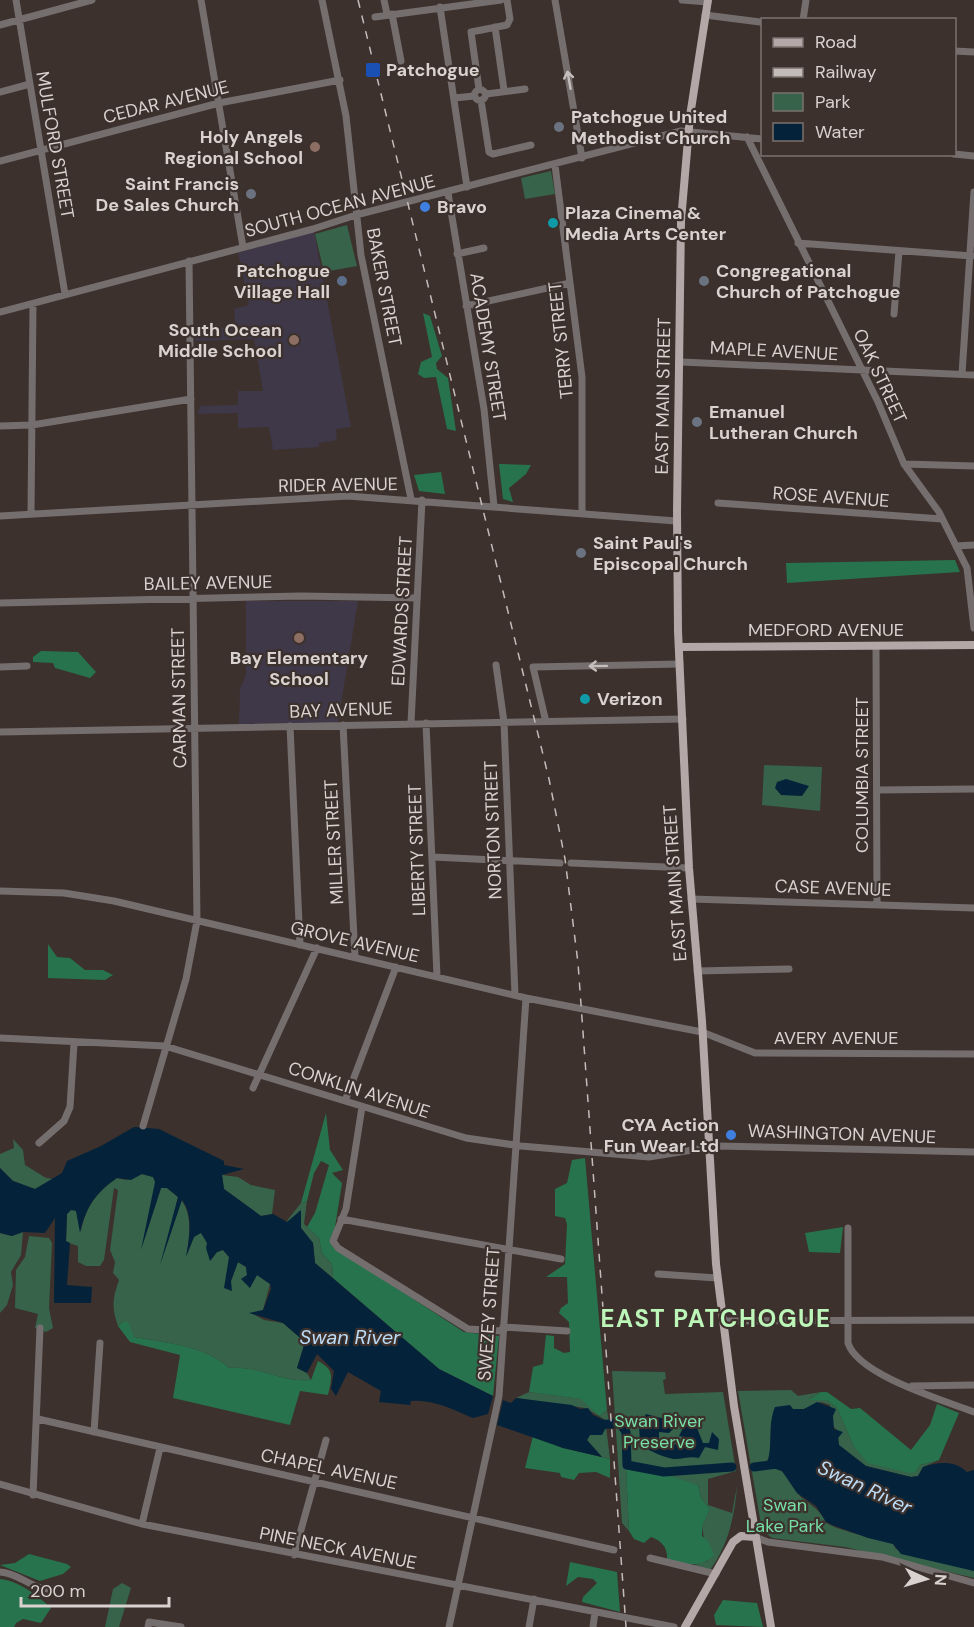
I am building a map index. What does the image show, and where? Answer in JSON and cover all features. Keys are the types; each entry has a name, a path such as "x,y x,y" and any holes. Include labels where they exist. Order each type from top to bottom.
{"main road":[{"name":"EAST MAIN STREET","path":"708,1 688,132 680,235 681,362 676,521 679,647 689,868 717,1278 755,1537 771,1627"},
{"name":"MEDFORD AVENUE","path":"679,647 974,645"},
{"path":"685,1627 734,1540 745,1535 755,1537"}],"street":[{"name":"MULFORD STREET","path":"16,0 65,294"},
{"path":"0,25 92,0"},
{"path":"201,0 243,248"},
{"name":"BAKER STREET","path":"322,0 340,80 362,255 411,499"},
{"path":"384,0 401,61"},
{"path":"375,17 442,5 501,0"},
{"path":"507,0 510,22 471,32 476,92 483,97 489,152 494,154 531,145"},
{"path":"555,0 582,158"},
{"path":"682,0 708,1"},
{"path":"803,18 806,0"},
{"path":"442,5 467,187"},
{"path":"705,15 760,22"},
{"path":"495,27 504,90"},
{"path":"956,51 974,52"},
{"name":"CEDAR AVENUE","path":"0,161 219,103 340,80"},
{"path":"0,92 30,84"},
{"path":"483,97 504,90 525,88"},
{"path":"454,98 476,92"},
{"name":"SOUTH OCEAN AVENUE","path":"0,312 243,248 356,215 681,131 761,139"},
{"name":"OAK STREET","path":"747,137 862,370 904,464 942,519 968,571 974,628"},
{"path":"956,154 974,156"},
{"name":"TERRY STREET","path":"555,165 582,376 582,513"},
{"path":"962,374 972,256 974,192"},
{"name":"ACADEMY STREET","path":"448,193 484,409 494,506"},
{"path":"798,243 972,256"},
{"path":"457,254 484,248"},
{"path":"894,314 899,251"},
{"name":"CARMAN STREET","path":"143,1126 186,980 197,921 189,261"},
{"path":"466,306 570,283"},
{"path":"31,514 33,304"},
{"name":"MAPLE AVENUE","path":"681,362 974,375"},
{"path":"0,426 32,425 191,399"},
{"path":"904,464 974,466"},
{"name":"RIDER AVENUE","path":"0,516 348,496 676,521"},
{"name":"EDWARDS STREET","path":"411,723 422,500"},
{"name":"ROSE AVENUE","path":"718,503 942,519"},
{"path":"956,546 974,545"},
{"name":"BAILEY AVENUE","path":"0,603 301,596 417,598"},
{"name":"COLUMBIA STREET","path":"876,645 877,904"},
{"path":"546,722 533,667 680,664"},
{"name":"NORTON STREET","path":"496,665 504,722 515,995"},
{"path":"0,667 27,666"},
{"name":"BAY AVENUE","path":"0,732 195,726 682,719"},
{"name":"LIBERTY STREET","path":"426,723 437,976"},
{"name":"MILLER STREET","path":"343,725 355,957"},
{"path":"290,726 300,945"},
{"path":"877,790 974,789"},
{"path":"433,858 509,863 560,863"},
{"path":"571,863 689,868"},
{"name":"GROVE AVENUE","path":"0,891 85,895 526,998 702,1032"},
{"name":"CASE AVENUE","path":"691,899 974,908"},
{"path":"253,1088 261,1075 317,948"},
{"path":"345,1101 396,968"},
{"path":"697,971 789,969"},
{"name":"SWEZEY STREET","path":"449,1627 498,1396 526,998"},
{"name":"AVERY AVENUE","path":"702,1032 755,1053 974,1054"},
{"name":"CONKLIN AVENUE","path":"0,1038 74,1044 165,1047 466,1138 653,1157 709,1146"},
{"path":"39,1143 63,1121 70,1107 74,1044"},
{"path":"362,1107 346,1209 333,1241 338,1248 468,1329 567,1331"},
{"name":"WASHINGTON AVENUE","path":"709,1146 974,1152"},
{"path":"341,1219 561,1259"},
{"path":"848,1228 848,1342 855,1357 878,1372 974,1412"},
{"path":"657,1274 717,1278"},
{"path":"723,1321 974,1320"},
{"path":"33,1495 38,1419 40,1328"},
{"path":"94,1432 100,1343"},
{"path":"909,1386 974,1385"},
{"name":"CHAPEL AVENUE","path":"38,1419 473,1516 614,1550"},
{"path":"294,1555 326,1440"},
{"path":"142,1524 160,1448"},
{"name":"PINE NECK AVENUE","path":"0,1484 142,1524 674,1627"},
{"path":"755,1537 768,1542 882,1557 974,1583"},
{"path":"650,1558 716,1574"},
{"path":"0,1572 14,1575 42,1590 53,1588"},
{"path":"529,1627 534,1599"},
{"path":"594,1627 595,1612"},
{"path":"148,1627 149,1622 181,1627"}],"shaded area":[{"name":"South Ocean Middle School","path":"314,231 351,427 336,429 337,440 319,443 319,447 273,450 269,427 238,428 238,413 198,414 200,406 238,405 238,391 263,391 254,339 195,341 195,329 236,327 234,309 249,305 238,253"},
{"name":"Bay Elementary School","path":"246,601 358,601 338,722 239,724 240,689 246,675"}],"green space":[{"path":"551,171 555,194 525,199 521,178"},
{"path":"347,225 357,266 324,272 315,234"},
{"path":"423,313 430,316 442,356 436,363 437,369 448,378 456,431 447,429 436,377 424,378 418,374 421,362 432,357"},
{"path":"499,464 531,465 526,474 509,488 513,502 503,499"},
{"path":"441,472 445,494 419,491 414,475"},
{"path":"955,560 960,572 787,583 786,563"},
{"path":"41,651 78,652 96,672 90,678 55,668 53,663 33,662 33,657"},
{"path":"764,765 822,767 820,811 762,805"},
{"path":"48,944 57,957 70,958 85,970 103,970 113,975 105,980 48,978"},
{"path":"326,1113 330,1150 343,1170 332,1173 342,1183 332,1246 464,1332 499,1336 493,1396 439,1369 333,1278 332,1264 322,1253 319,1238 307,1227 315,1213 329,1165 321,1161 314,1173 307,1201 301,1203"},
{"path":"13,1139 23,1150 25,1165 46,1178 53,1179 35,1189 13,1181 0,1168 0,1154 14,1148"},
{"path":"585,1158 607,1410 599,1416 581,1399 529,1392 533,1367 543,1364 546,1335 554,1336 554,1348 564,1353 570,1352 569,1322 559,1313 561,1308 568,1303 567,1277 546,1277 565,1264 567,1224 565,1218 555,1216 555,1189 567,1183 572,1160"},
{"path":"142,1174 153,1177 156,1182 143,1242 161,1188 167,1188 178,1197 165,1250 181,1200 189,1219 187,1254 194,1237 201,1232 207,1243 211,1260 217,1252 223,1250 229,1257 231,1281 238,1262 246,1267 249,1288 257,1275 270,1284 263,1310 251,1313 264,1320 283,1323 305,1342 297,1368 307,1373 311,1380 290,1379 250,1369 229,1368 208,1354 172,1343 134,1337 123,1322 118,1326 114,1313 114,1302 119,1280 113,1273 115,1262 110,1250 118,1190 114,1188 104,1260 100,1266 86,1266 78,1262 78,1246 66,1242 67,1214 71,1210 76,1210 81,1231 89,1207 103,1189 117,1178 126,1180"},
{"path":"222,1175 238,1177 251,1185 275,1190 272,1214 261,1216 224,1189"},
{"path":"307,1201 304,1224 319,1238 322,1253 332,1264 333,1278 315,1263 313,1243 301,1228 299,1211 294,1218 286,1222 301,1203"},
{"path":"843,1227 840,1253 809,1252 805,1233"},
{"path":"23,1232 21,1255 11,1272 13,1285 7,1305 0,1313 0,1233 12,1236"},
{"path":"29,1236 49,1238 52,1243 49,1308 53,1328 46,1332 35,1328 38,1314 15,1308 16,1270 25,1257"},
{"path":"123,1322 128,1322 134,1337 172,1343 196,1350 219,1360 229,1368 250,1369 290,1379 311,1380 318,1361 330,1371 331,1383 328,1395 300,1391 290,1425 173,1398 180,1355 130,1342 118,1326"},
{"name":"Swan River Preserve","path":"612,1371 665,1372 666,1379 663,1380 665,1394 723,1392 736,1471 708,1479 708,1505 732,1513 737,1486 730,1530 722,1551 710,1570 694,1565 708,1561 702,1527 710,1509 701,1498 698,1485 626,1468 629,1531 622,1523"},
{"name":"Swan Lake Park","path":"791,1390 798,1396 821,1392 809,1399 827,1400 837,1408 854,1447 916,1472 920,1465 939,1460 923,1467 918,1476 911,1477 866,1466 839,1445 838,1431 832,1425 830,1405 821,1402 804,1409 793,1409 771,1421 770,1456 765,1464 767,1468 780,1470 802,1498 818,1511 826,1523 893,1544 896,1549 974,1571 974,1578 845,1547 772,1538 762,1530 738,1391"},
{"path":"529,1392 582,1399 599,1416 607,1410 609,1422 585,1408 516,1398"},
{"path":"821,1392 827,1392 851,1409 860,1408 911,1450 930,1425 937,1404 959,1413 939,1460 920,1465 916,1472 910,1473 868,1463 854,1447 837,1408 827,1400 808,1400"},
{"path":"606,1426 610,1459 602,1457 587,1440 590,1435 597,1435"},
{"path":"533,1436 563,1448 610,1459 610,1478 596,1472 579,1473 574,1480 561,1477 560,1473 525,1468"},
{"path":"626,1468 664,1474 698,1485 701,1498 710,1509 702,1527 702,1536 708,1541 714,1555 709,1560 692,1564 667,1560 665,1549 655,1539 651,1537 644,1543 634,1539 629,1531"},
{"path":"29,1554 71,1567 63,1574 40,1581 0,1565 15,1563"},
{"path":"570,1562 617,1572 620,1612 582,1602 583,1597 597,1583 593,1579 578,1577 566,1586"},
{"path":"0,1579 21,1586 51,1608 41,1623 23,1619 14,1627 0,1627"},
{"path":"122,1583 131,1588 119,1627 105,1627 113,1589"},
{"path":"723,1600 757,1603 763,1627 716,1625 714,1615"}],"water":[{"path":"786,779 809,786 802,796 781,795 775,788 777,782"},
{"name":"Swan River","path":"134,1127 159,1129 224,1161 224,1165 244,1169 222,1175 224,1189 261,1216 273,1214 287,1222 301,1210 301,1228 313,1243 315,1263 439,1369 493,1396 488,1414 473,1418 427,1402 411,1401 410,1405 379,1402 381,1391 348,1372 336,1396 331,1389 334,1371 317,1354 307,1373 297,1368 305,1342 283,1323 249,1313 263,1310 271,1289 270,1284 257,1275 250,1288 241,1279 247,1275 246,1267 238,1262 231,1281 232,1291 224,1288 229,1257 223,1250 217,1252 210,1261 206,1248 207,1243 201,1233 194,1237 186,1257 189,1220 182,1200 160,1265 178,1197 167,1188 161,1188 141,1250 155,1182 153,1177 142,1174 131,1180 117,1178 103,1189 92,1201 80,1233 76,1211 71,1210 67,1214 66,1241 70,1243 67,1285 92,1287 91,1303 54,1303 55,1218 45,1233 23,1232 12,1236 0,1233 0,1168 13,1181 35,1189 62,1173 67,1161 101,1146"},
{"path":"516,1398 572,1405 580,1409 588,1408 593,1415 609,1422 602,1435 590,1435 587,1440 602,1457 563,1448 497,1425 503,1400 511,1403"},
{"path":"817,1402 836,1409 833,1416 834,1429 843,1432 838,1438 839,1445 866,1466 911,1477 918,1476 923,1467 941,1463 957,1465 967,1472 974,1470 974,1571 901,1554 893,1544 868,1538 826,1522 816,1506 797,1493 782,1471 766,1466 775,1407 790,1405 793,1409 804,1409"},
{"path":"646,1414 661,1418 679,1415 697,1428 703,1443 709,1443 712,1432 719,1439 718,1450 705,1447 699,1458 667,1457 651,1451 640,1443 639,1425","holes":["680,1422 683,1428 679,1436 689,1438 687,1445 679,1442 667,1449 659,1447 659,1432 669,1433"]}],"waterway":[{"name":"Swan River","path":"599,1425 620,1423 626,1432 627,1465 664,1472 732,1467"},
{"name":"Swan River","path":"754,1467 777,1464"}],"railway":[{"path":"358,0 549,779 565,859 578,963 626,1627"}],"place":[{"name":"Patchogue","path":"373,70"},
{"name":"Patchogue United Methodist Church","path":"559,127"},
{"name":"Holy Angels Regional School","path":"315,147"},
{"name":"Saint Francis De Sales Church","path":"251,194"},
{"name":"Bravo","path":"425,207"},
{"name":"Plaza Cinema & Media Arts Center","path":"553,223"},
{"name":"Patchogue Village Hall","path":"342,281"},
{"name":"Congregational Church of Patchogue","path":"704,281"},
{"name":"South Ocean Middle School","path":"294,340"},
{"name":"Emanuel Lutheran Church","path":"697,422"},
{"name":"Saint Paul's Episcopal Church","path":"581,553"},
{"name":"Bay Elementary School","path":"299,638"},
{"name":"Verizon","path":"585,699"},
{"name":"CYA Action Fun Wear Ltd","path":"731,1135"}],"district":[{"name":"EAST PATCHOGUE","path":"716,1319"}]}
